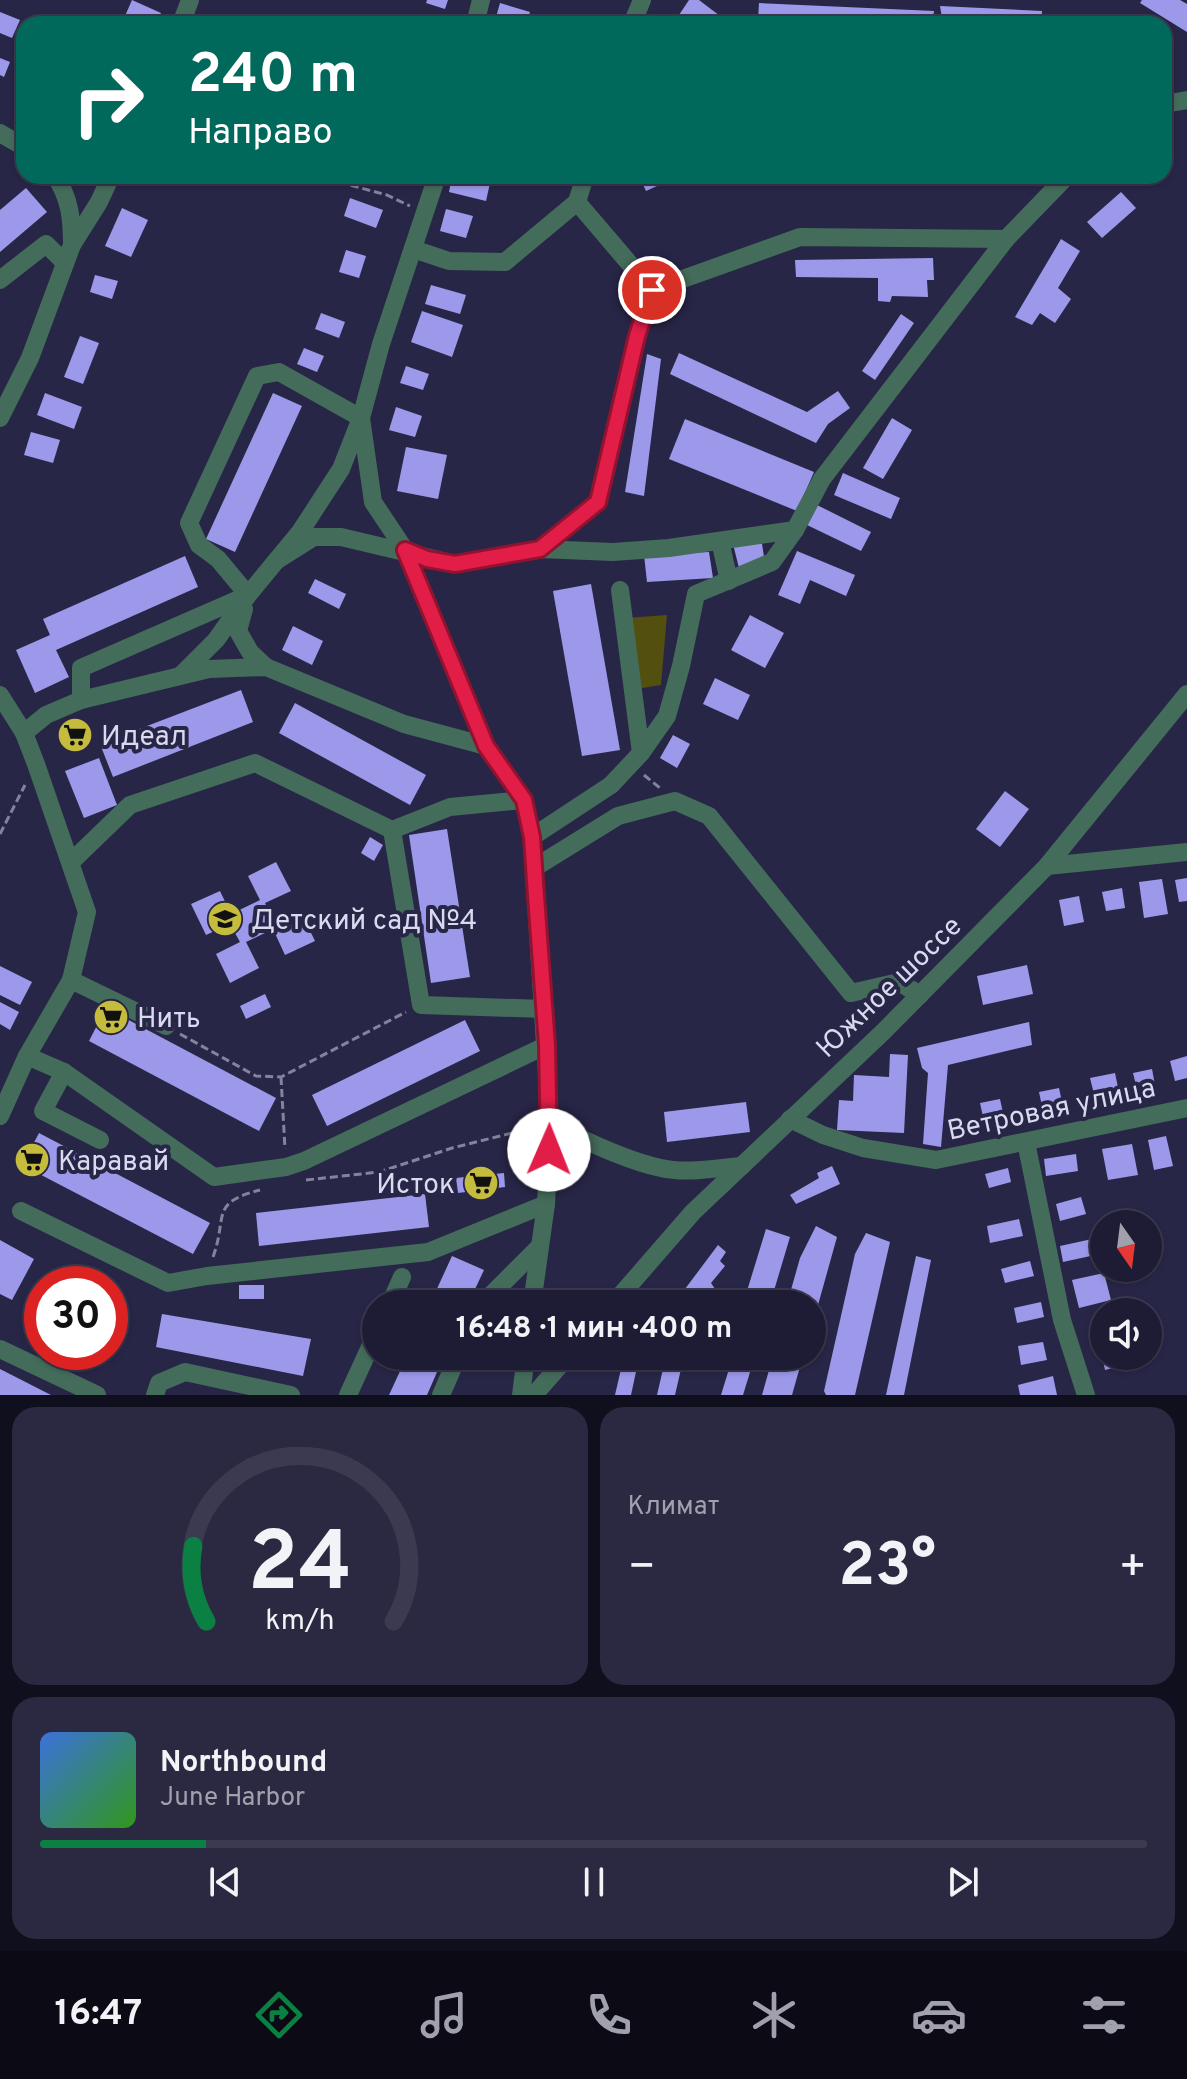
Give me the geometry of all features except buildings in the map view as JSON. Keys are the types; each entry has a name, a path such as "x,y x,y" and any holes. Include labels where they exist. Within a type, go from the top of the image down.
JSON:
{"street":[{"path":"0,156 13,141"},
{"path":"59,184 67,198 72,222 72,245"},
{"path":"0,418 30,358 72,245 107,184"},
{"path":"180,676 216,640 300,532 341,469 361,418 381,344 434,184"},
{"path":"413,249 449,261 505,262 577,202 583,184"},
{"path":"532,837 611,785 636,758 667,716 696,594 772,562 795,530 822,479 1006,239 1059,184"},
{"path":"577,202 652,290"},
{"path":"652,290 800,237 1006,239"},
{"path":"0,280 46,244 65,263"},
{"path":"540,549 598,502 637,336 652,290"},
{"path":"248,595 218,559 199,545 189,523 257,376 279,372 361,418"},
{"path":"361,418 373,502 405,550 486,746 524,800 532,837 550,1123 546,1204 534,1290"},
{"path":"276,561 314,537 341,537 455,564 540,549 613,552 669,548 795,530"},
{"path":"720,541 729,581"},
{"path":"620,590 636,758"},
{"path":"248,595 238,631 250,652 266,667 404,724 486,746"},
{"path":"81,700 81,668 248,595"},
{"path":"24,733 46,715 81,700 209,669 266,667"},
{"name":"Южное шоссе","path":"625,1290 693,1212 920,995 1047,866 1187,694"},
{"path":"0,695 24,733 87,912 71,980 3,1105"},
{"path":"71,862 130,805 255,763 392,830 450,807 524,800"},
{"path":"534,868 618,816 675,801 709,816 851,993 899,982 920,995"},
{"path":"392,830 421,1005 544,1009"},
{"path":"1047,866 1187,852"},
{"path":"71,980 166,1026"},
{"path":"27,1056 64,1072 214,1177 286,1167 304,1161 547,1045"},
{"path":"64,1072 43,1111 100,1140"},
{"name":"Ветровая улица","path":"790,1119 823,1135 863,1148 936,1160 1187,1108"},
{"path":"550,1123 585,1141 661,1168 695,1170 742,1166"},
{"path":"1026,1142 1062,1320 1086,1395"},
{"path":"21,1211 168,1283 428,1252 546,1204"},
{"path":"496,1290 539,1247"},
{"path":"396,1290 402,1277"},
{"path":"0,1349 97,1395"},
{"path":"348,1395 362,1364"},
{"path":"441,1395 452,1370"},
{"path":"521,1395 524,1370"},
{"path":"534,1395 556,1370"},
{"path":"155,1395 159,1383 185,1372 291,1395"}],"path":[{"path":"346,184 387,195 424,213"},
{"path":"636,758 675,801"},
{"path":"0,834 36,764"},
{"path":"166,1026 256,1076 281,1077 421,1005"},
{"path":"281,1077 286,1167"},
{"path":"305,1181 379,1172 452,1148 550,1123"},
{"path":"207,1276 218,1242 224,1207 235,1196 263,1189"}],"shaded area":[{"path":"667,615 661,685 636,689 626,618"}],"place":[{"name":"Идеал","path":"75,735"},
{"name":"Детский сад №4","path":"225,919"},
{"name":"Нить","path":"111,1017"},
{"name":"Каравай","path":"32,1160"},
{"name":"Исток","path":"481,1183"}],"route":[{"path":"549,1150 547,1045 532,837 524,800 486,746 405,550 427,559 455,564 540,549 598,502 637,336 652,290"}]}
